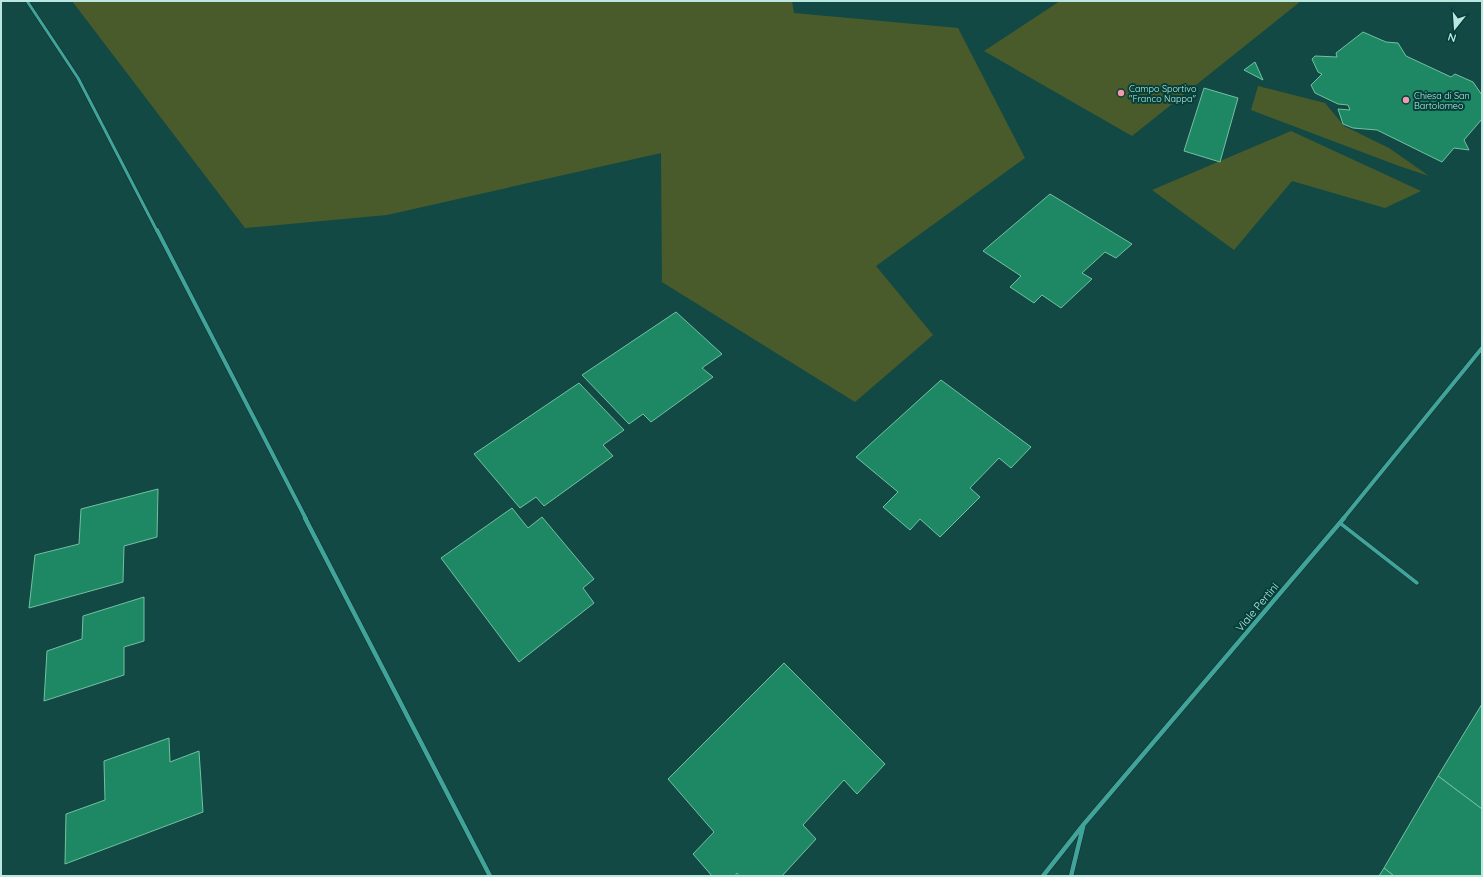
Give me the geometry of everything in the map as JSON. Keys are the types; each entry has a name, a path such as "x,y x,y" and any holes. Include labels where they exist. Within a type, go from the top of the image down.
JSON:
{"street":[{"path":"27,1 78,78 490,876"},
{"name":"Viale Pertini","path":"1043,876 1084,824 1340,523 1482,348"},
{"path":"1071,876 1084,824"}],"lane":[{"path":"1340,523 1417,583"}],"green space":[{"path":"72,1 792,1 794,13 958,28 1025,158 876,266 933,335 855,402 662,282 661,153 387,215 245,228"},
{"name":"Campo Sportivo \"Franco Nappa\"","path":"1060,1 1301,1 1132,136 984,51"},
{"path":"1258,86 1325,103 1344,126 1389,148 1429,176 1251,110"},
{"path":"1291,131 1421,191 1385,208 1292,181 1234,250 1152,190"}],"building":[{"name":"Chiesa di San Bartolomeo","path":"1363,32 1386,42 1398,43 1406,56 1451,77 1455,74 1473,82 1482,95 1482,119 1464,140 1469,150 1454,148 1442,162 1377,130 1353,128 1343,124 1338,109 1350,110 1348,105 1338,104 1315,93 1311,85 1322,74 1318,72 1312,59 1315,56 1337,57 1336,53"},
{"path":"1255,62 1263,80 1244,70"},
{"path":"1204,88 1238,98 1220,162 1184,151"},
{"path":"1050,194 1132,244 1116,258 1105,252 1082,273 1092,279 1061,308 1042,295 1034,303 1010,287 1021,276 983,251"},
{"path":"676,312 722,354 702,368 713,377 651,422 643,414 629,424 582,375"},
{"path":"941,380 1031,447 1011,468 999,458 970,488 980,497 940,537 920,519 910,530 883,507 898,492 856,457"},
{"path":"579,383 624,430 603,445 613,456 544,506 536,497 520,508 474,454"},
{"path":"158,489 157,537 124,546 123,582 29,608 35,555 79,544 81,509"},
{"path":"512,508 528,528 542,517 594,579 583,588 594,603 519,662 441,558"},
{"path":"144,597 144,641 124,647 124,675 44,701 47,651 82,639 83,616"},
{"path":"784,663 885,764 857,794 844,780 803,825 816,839 782,876 739,876 737,873 735,876 712,876 693,854 714,832 668,779"},
{"path":"1482,704 1482,809 1438,776"},
{"path":"169,738 170,762 199,751 203,812 65,864 66,814 105,800 104,761"},
{"path":"1438,776 1482,809 1482,876 1394,876 1384,868"},
{"path":"1384,868 1394,876 1379,876"}],"place":[{"name":"Campo Sportivo \"Franco Nappa\"","path":"1121,93"},
{"name":"Chiesa di San Bartolomeo","path":"1406,100"}]}
